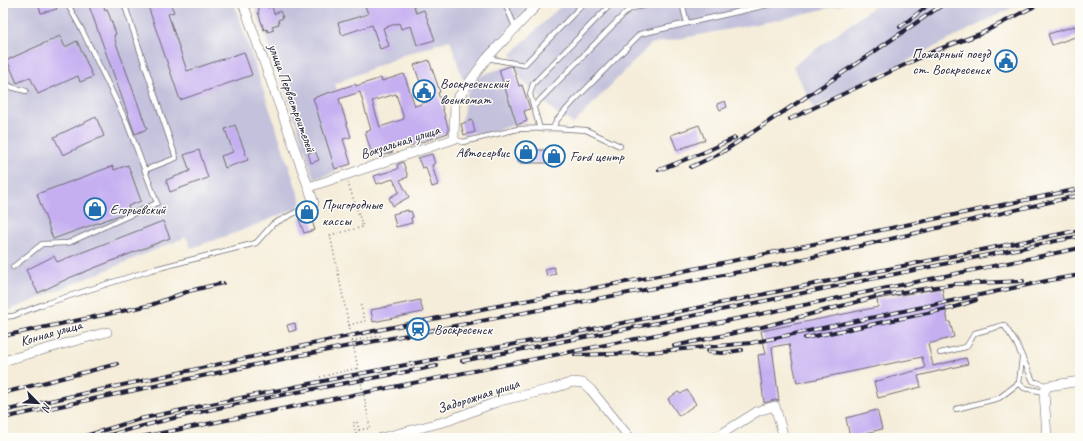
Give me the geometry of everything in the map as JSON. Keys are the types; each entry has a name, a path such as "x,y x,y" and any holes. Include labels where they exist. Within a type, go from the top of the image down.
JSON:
{"street":[{"name":"улица Первостроителей","path":"243,3 314,203"},
{"name":"Вокзальная улица","path":"309,187 454,139 455,102 487,58 539,3"},
{"name":"Конная улица","path":"3,361 107,332"},
{"path":"1047,438 1046,389 1080,381"},
{"name":"Задорожная улица","path":"381,438 447,421 499,402 573,382 583,383 591,390 630,438"},
{"path":"715,438 758,411 775,406 784,438"}],"lane":[{"path":"13,267 42,244 68,243 157,203 127,123 83,32 67,3"},
{"path":"124,3 176,158 145,170"},
{"path":"505,3 516,28"},
{"path":"487,58 524,65 584,3"},
{"path":"540,129 530,94 533,84 612,3"},
{"path":"534,106 626,12 632,8 658,3"},
{"path":"682,3 687,22"},
{"path":"553,128 557,120 573,102 640,34 687,22 776,3"},
{"path":"3,81 11,86 26,91"},
{"path":"454,139 463,142 518,129 553,128 586,130 620,146"},
{"path":"3,317 13,316 41,305 151,270 256,242 273,224 314,203"},
{"path":"940,353 966,348 975,333 1004,325 1016,343 1033,381 1046,389"},
{"path":"956,409 999,398 1019,382 1022,358"},
{"path":"1019,382 1024,388 1046,389"}],"path":[{"path":"345,175 363,227 330,235 370,428 359,430"},
{"path":"349,324 365,321 360,303"},
{"path":"352,341 383,335"},
{"path":"320,377 358,368"},
{"path":"357,438 354,423 357,422 361,438"}],"shaded area":[{"path":"3,3 234,3 301,202 297,208 238,232 191,248 186,237 3,313"},
{"path":"253,3 533,3 463,80 450,40 401,56 335,84 337,90 313,98 336,172 314,179 292,109"},
{"path":"564,3 849,3 778,20 651,44 573,124 561,113 558,115 521,79 511,54"},
{"path":"879,3 1021,3 814,108 793,66"},
{"path":"513,65 519,86 522,85 530,109 524,111 527,121 477,136 475,132 464,135 461,124 467,94 471,84 487,73"}],"building":[{"path":"38,3 56,3 57,9 41,13"},
{"path":"88,3 103,3 105,10 107,9 116,34 114,35 116,43 147,129 135,134"},
{"path":"156,3 170,3 174,12 168,14 187,71 244,52 252,75 180,100 149,9"},
{"path":"267,3 268,8 272,6 274,14 280,11 283,18 278,20 279,24 272,26 274,30 268,32 267,29 264,30 258,12 258,6"},
{"path":"364,3 413,3 416,13 424,10 435,40 417,45 411,26 401,29 399,23 383,28 389,46 380,49 372,25 342,35 338,23 368,14"},
{"path":"1075,26 1078,36 1052,45 1048,34"},
{"path":"60,36 65,47 77,41 93,77 80,82 78,76 38,94 30,77 17,83 7,60"},
{"path":"429,60 440,92 438,93 448,127 448,133 410,146 409,143 392,149 393,152 380,156 379,153 372,155 365,132 371,130 360,92 339,99 351,137 343,139 351,164 335,169 313,98 355,84 356,86 381,78 382,81 404,74 415,106 427,102 414,65","holes":["396,94 404,119 380,127 372,101"]},
{"path":"510,66 513,67 519,86 522,85 530,109 524,111 527,121 517,125 499,70"},
{"path":"725,101 727,107 720,110 717,104"},
{"path":"96,117 104,136 63,155 54,137"},
{"path":"472,120 475,132 464,135 461,124"},
{"path":"235,125 248,160 225,168 221,156 233,152 225,129"},
{"path":"699,125 705,140 677,150 671,135"},
{"path":"199,150 208,178 170,192 166,180 190,171 184,155"},
{"path":"518,150 556,150 556,163 518,163"},
{"path":"315,151 319,160 311,163 308,153"},
{"path":"432,154 435,164 432,165 438,185 432,187 426,167 422,168 418,158"},
{"path":"403,162 408,177 400,180 409,197 393,206 389,198 399,192 393,179 377,184 374,176 398,169 397,165"},
{"path":"128,165 141,201 128,206 130,211 128,212 53,239 37,194 113,166 114,170"},
{"path":"408,210 408,212 411,211 413,217 411,218 412,223 396,227 393,214"},
{"path":"310,215 315,230 304,233 299,219"},
{"path":"163,221 170,238 69,278 38,293 26,270 54,256 57,262"},
{"path":"554,267 556,274 547,276 545,269"},
{"path":"942,288 948,322 950,322 954,337 928,344 933,366 966,358 968,364 918,376 921,387 878,398 874,382 925,368 922,357 797,383 789,344 772,347 779,401 774,400 764,403 758,355 766,354 761,331 878,307 877,299"},
{"path":"420,300 423,312 373,322 371,310"},
{"path":"295,323 296,330 289,332 287,325"},
{"path":"687,390 696,404 679,416 668,399 678,392 681,394"},
{"path":"877,410 882,429 850,437 846,418"}],"railway":[{"path":"900,27 931,3"},
{"path":"691,167 721,153 945,3"},
{"path":"790,119 934,51 980,34 1041,3"},
{"path":"659,170 735,138"},
{"path":"3,411 349,336 492,307 674,273 1074,190"},
{"path":"3,418 302,355 791,262 1080,195"},
{"path":"79,438 140,419 187,409 348,376 578,332 1080,230"},
{"path":"462,361 682,318 1080,236"},
{"path":"136,438 756,315 1080,248"},
{"path":"575,355 639,353 751,343 1080,275"},
{"path":"674,346 762,327 883,295 956,284 1023,281"},
{"path":"3,336 151,305 189,291 223,283"},
{"path":"805,338 952,308 976,300"},
{"path":"708,352 722,353 742,350"},
{"path":"3,393 117,364"},
{"path":"100,438 141,426 225,407 437,366"}],"place":[{"name":"Пожарный поезд ст. Воскресенск","path":"1006,61"},
{"name":"Воскресенский военкомат","path":"424,91"},
{"name":"Автосервис","path":"526,152"},
{"name":"Ford центр","path":"554,156"},
{"name":"Егорьевский","path":"95,209"},
{"name":"Пригородные кассы","path":"307,212"},
{"name":"Воскресенск","path":"418,329"}]}
